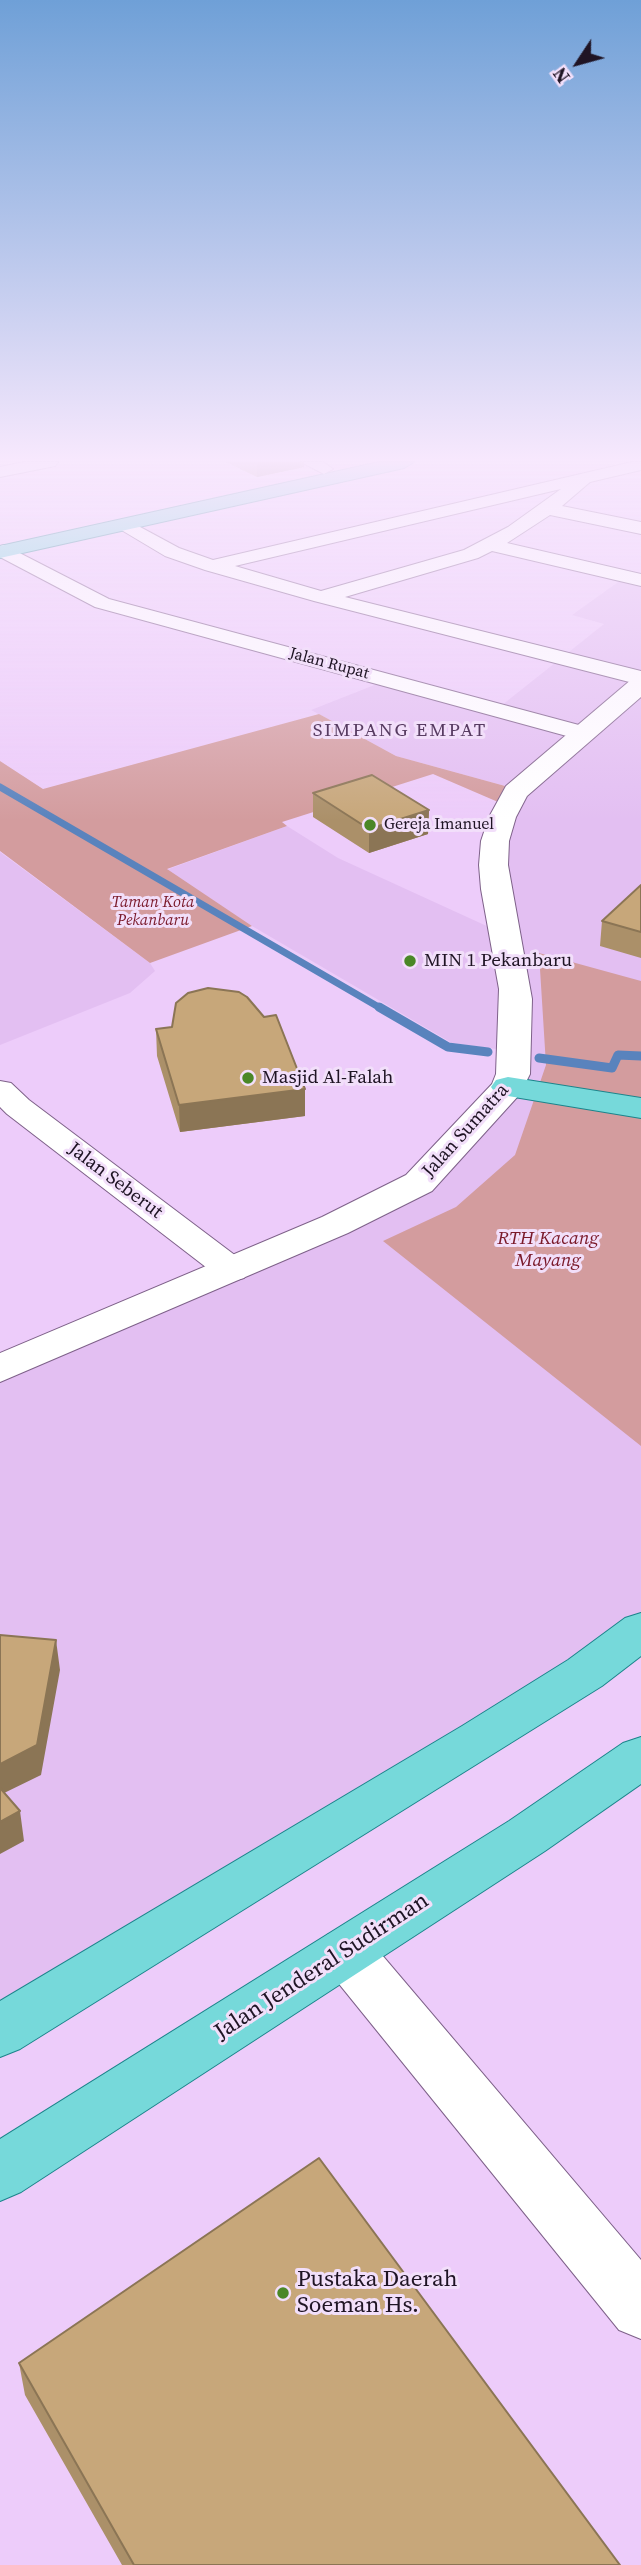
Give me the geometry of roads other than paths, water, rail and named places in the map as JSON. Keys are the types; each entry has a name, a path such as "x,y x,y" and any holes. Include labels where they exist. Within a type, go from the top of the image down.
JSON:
{"main road":[{"path":"508,1087 641,1108"},
{"path":"0,2031 479,1740 585,1673 641,1631"},
{"name":"Jalan Jenderal Sudirman","path":"0,2172 527,1836 641,1757"}],"street":[{"name":"Jalan Rupat","path":"64,582 102,603 582,733"},
{"path":"267,582 641,678"},
{"path":"321,597 374,582"},
{"name":"Jalan Sumatra","path":"0,1369 335,1225 419,1183 508,1087 513,1074 515,990 492,867 503,811 516,792 641,684"},
{"name":"Jalan Seberut","path":"6,1103 232,1270"},
{"path":"346,1952 641,2308"}],"waterway":[{"path":"0,787 382,1009"},
{"path":"379,1007 448,1047 488,1052"},
{"path":"539,1058 612,1068 618,1055 641,1056"}],"place":[{"name":"Gereja Imanuel","path":"370,825"},
{"name":"MIN 1 Pekanbaru","path":"410,961"},
{"name":"Masjid Al-Falah","path":"248,1078"},
{"name":"Pustaka Daerah Soeman Hs.","path":"283,2293"}],"district":[{"name":"SIMPANG EMPAT","path":"400,731"}],"park label":[{"name":"Taman Kota Pekanbaru","path":"153,912"},
{"name":"RTH Kacang Mayang","path":"548,1250"}]}
